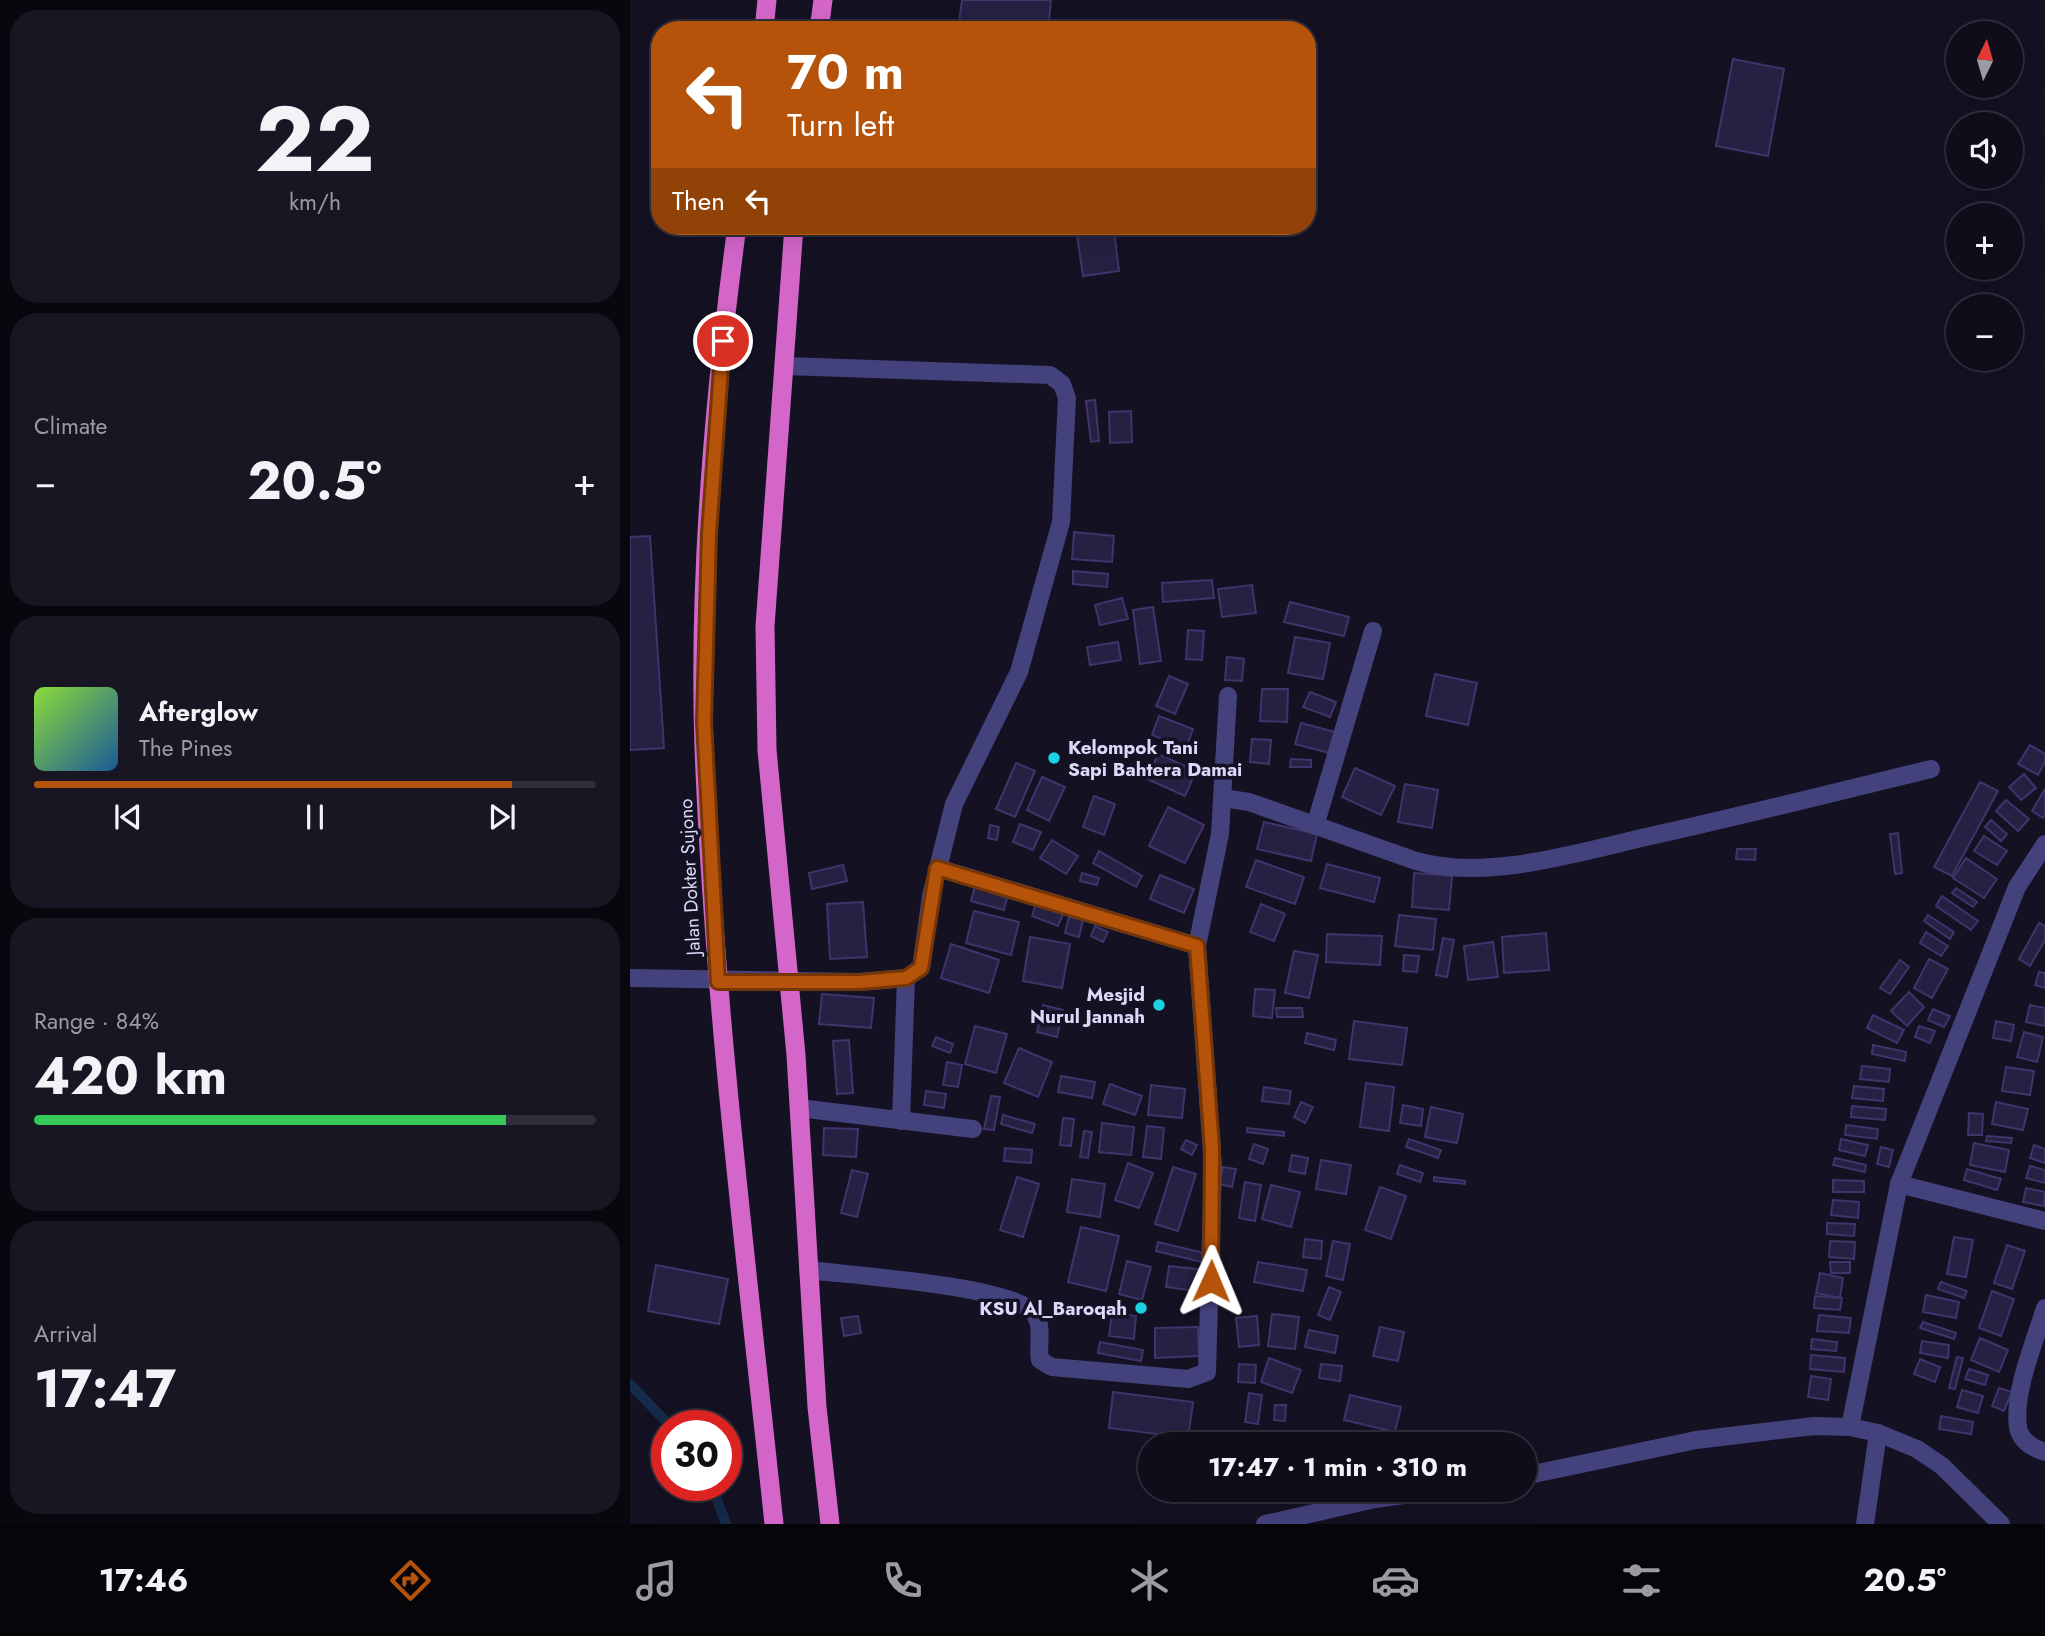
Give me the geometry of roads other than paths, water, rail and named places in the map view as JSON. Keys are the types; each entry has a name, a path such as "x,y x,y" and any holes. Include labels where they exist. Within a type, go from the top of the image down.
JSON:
{"highway":[{"path":"765,21 767,0"},
{"path":"820,21 823,0"},
{"name":"Jalan Dokter Sujono","path":"736,235 724,330 705,604 704,746 718,982 774,1524"},
{"path":"793,235 765,626 767,750 799,1108 817,1407 830,1524"}],"street":[{"path":"630,978 718,982 860,982 906,978 921,968 937,868 954,804 1019,672 1058,534 1061,522 1066,393 1055,378 1041,373 786,366"},
{"path":"1315,826 1373,631"},
{"path":"808,1270 976,1291 1013,1299 1033,1311 1038,1321 1040,1360 1052,1367 1188,1379 1204,1375 1208,1369 1213,1167 1197,946 1220,834 1228,696"},
{"path":"1222,798 1249,802 1416,862 1440,868 1464,869 1564,856 1785,806 1931,769"},
{"path":"1850,1427 1899,1184 1939,1076 2017,887 2045,844"},
{"path":"937,868 1197,946"},
{"path":"901,1121 906,978"},
{"path":"799,1108 973,1129"},
{"path":"1899,1184 2045,1221"},
{"path":"2045,1308 2024,1377 2018,1429 2028,1444 2045,1452"},
{"path":"1537,1473 1696,1440 1814,1426 1850,1427 1878,1433 1917,1449 1942,1466 2001,1524"},
{"path":"1865,1524 1878,1433"},
{"path":"1265,1524 1362,1502"}],"waterway":[{"path":"630,1384 655,1410"},
{"path":"718,1501 726,1524"}],"place":[{"name":"Kelompok Tani Sapi Bahtera Damai","path":"1054,758"},
{"name":"Mesjid Nurul Jannah","path":"1159,1005"},
{"name":"KSU Al_Baroqah","path":"1141,1308"}]}
